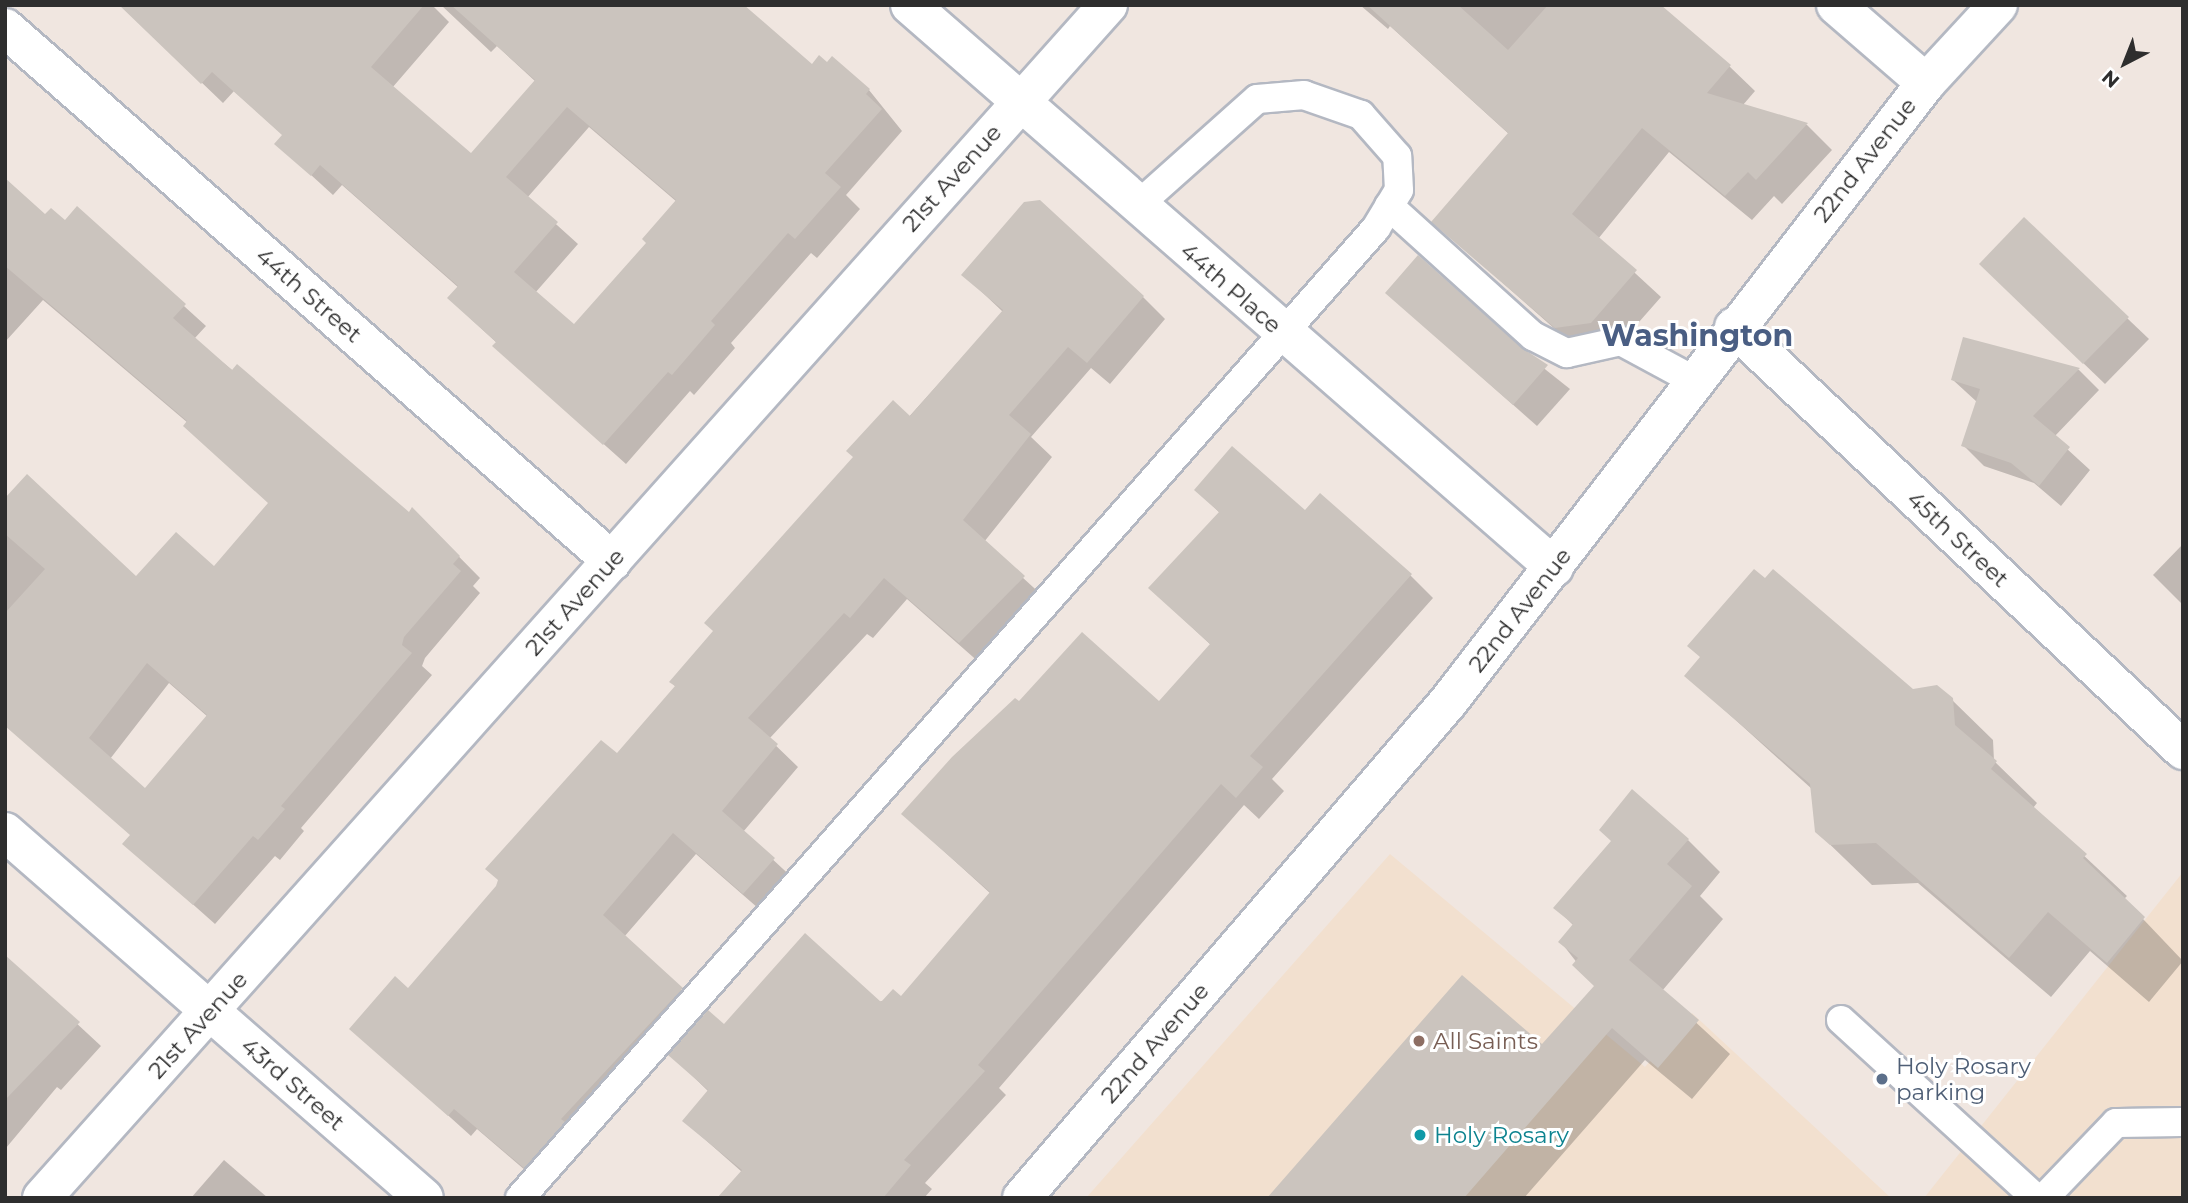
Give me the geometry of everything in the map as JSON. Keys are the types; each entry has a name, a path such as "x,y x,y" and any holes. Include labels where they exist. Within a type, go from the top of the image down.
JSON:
{"street":[{"name":"44th Place","path":"910,5 1282,333 1554,566"},
{"name":"21st Avenue","path":"42,1198 1108,5"},
{"path":"1836,5 1926,83"},
{"name":"22nd Avenue","path":"1022,1198 1449,701 1693,380 1926,83 1998,5"},
{"name":"44th Street","path":"5,28 612,561"},
{"name":"45th Street","path":"1734,327 2183,750"},
{"name":"43rd Street","path":"5,832 424,1198"}],"lane":[{"path":"5,15 14,5"},
{"path":"520,1198 1376,228 1399,190 1398,156 1361,115 1304,95 1257,99 1138,205"},
{"path":"1389,206 1533,336 1567,353 1621,341 1693,380"},
{"path":"1841,1020 2036,1198"},
{"path":"2044,1198 2116,1123 2183,1122"}],"shaded area":[{"name":"All Saints","path":"1390,854 1645,1067 1692,1013 1891,1198 1086,1198"},
{"path":"2183,872 2183,1198 1924,1198"}],"building":[{"path":"119,5 424,5 371,67 471,153 535,80 451,5 744,5 812,64 819,55 827,62 832,56 870,89 866,94 882,109 825,173 841,187 795,239 788,233 711,321 715,325 672,375 668,372 603,445 492,346 496,342 447,298 458,286 320,165 311,176 274,144 282,135 212,72 201,84","holes":["567,107 676,200 642,239 646,243 574,324 514,272 558,222 506,177"]},
{"path":"1367,5 1458,5 1508,50 1548,5 1661,5 1731,65 1707,93 1808,123 1756,180 1748,172 1725,196 1642,128 1572,214 1637,270 1591,323 1555,328 1431,222 1508,133"},
{"path":"5,178 45,214 51,208 65,220 77,206 186,304 173,318 232,370 237,364 409,512 412,507 460,556 453,564 461,571 404,637 402,645 412,653 281,806 285,809 258,840 253,836 193,905 122,844 130,835 5,726 5,613 45,569 5,534 5,498 27,474 136,576 176,532 214,566 268,503 183,426 187,421 5,266","holes":["147,663 207,715 145,788 89,738"]},
{"path":"1040,200 1144,296 1087,363 1068,347 1009,415 1031,434 963,520 1025,576 959,643 884,578 850,618 844,613 748,718 778,744 722,811 775,858 743,894 673,833 603,915 683,988 561,1119 565,1122 524,1168 454,1109 448,1116 349,1029 395,976 408,988 496,886 498,880 485,869 601,740 617,753 675,686 669,682 713,631 704,623 853,457 846,451 893,400 910,416 1003,310 961,275 1024,202"},
{"path":"2024,217 2129,317 2083,364 1979,264"},
{"path":"1418,255 1522,348 1548,365 1513,405 1385,293"},
{"path":"1963,337 2080,368 2033,416 2070,447 2039,486 2011,463 1961,446 1980,389 1951,380"},
{"path":"1232,446 1305,510 1320,493 1412,574 1250,756 1263,767 1236,798 1221,784 978,1065 985,1071 904,1160 911,1165 883,1198 717,1198 742,1170 682,1121 708,1090 668,1055 708,1010 724,1024 805,933 881,1002 893,989 901,996 990,892 901,814 952,757 1015,698 1019,701 1082,632 1159,701 1210,644 1148,588 1219,512 1194,490"},
{"path":"1754,569 1765,578 1773,569 1913,689 1937,685 1953,698 1955,725 1997,761 1991,769 2087,854 2083,858 2145,917 2107,963 2048,912 2009,958 1876,843 1830,845 1815,832 1810,784 1684,676 1700,657 1687,646"},
{"path":"1632,789 1689,839 1667,864 1692,886 1629,960 1699,1020 1658,1068 1612,1028 1464,1198 1267,1198 1462,975 1542,1044 1594,986 1572,965 1578,958 1558,942 1573,924 1553,908 1611,841 1599,830"},
{"path":"5,955 80,1022 5,1100"}],"place":[{"name":"All Saints","path":"1419,1041"},
{"name":"Holy Rosary parking","path":"1882,1079"},
{"name":"Holy Rosary","path":"1420,1135"}],"district":[{"name":"Washington","path":"1697,336"}]}
